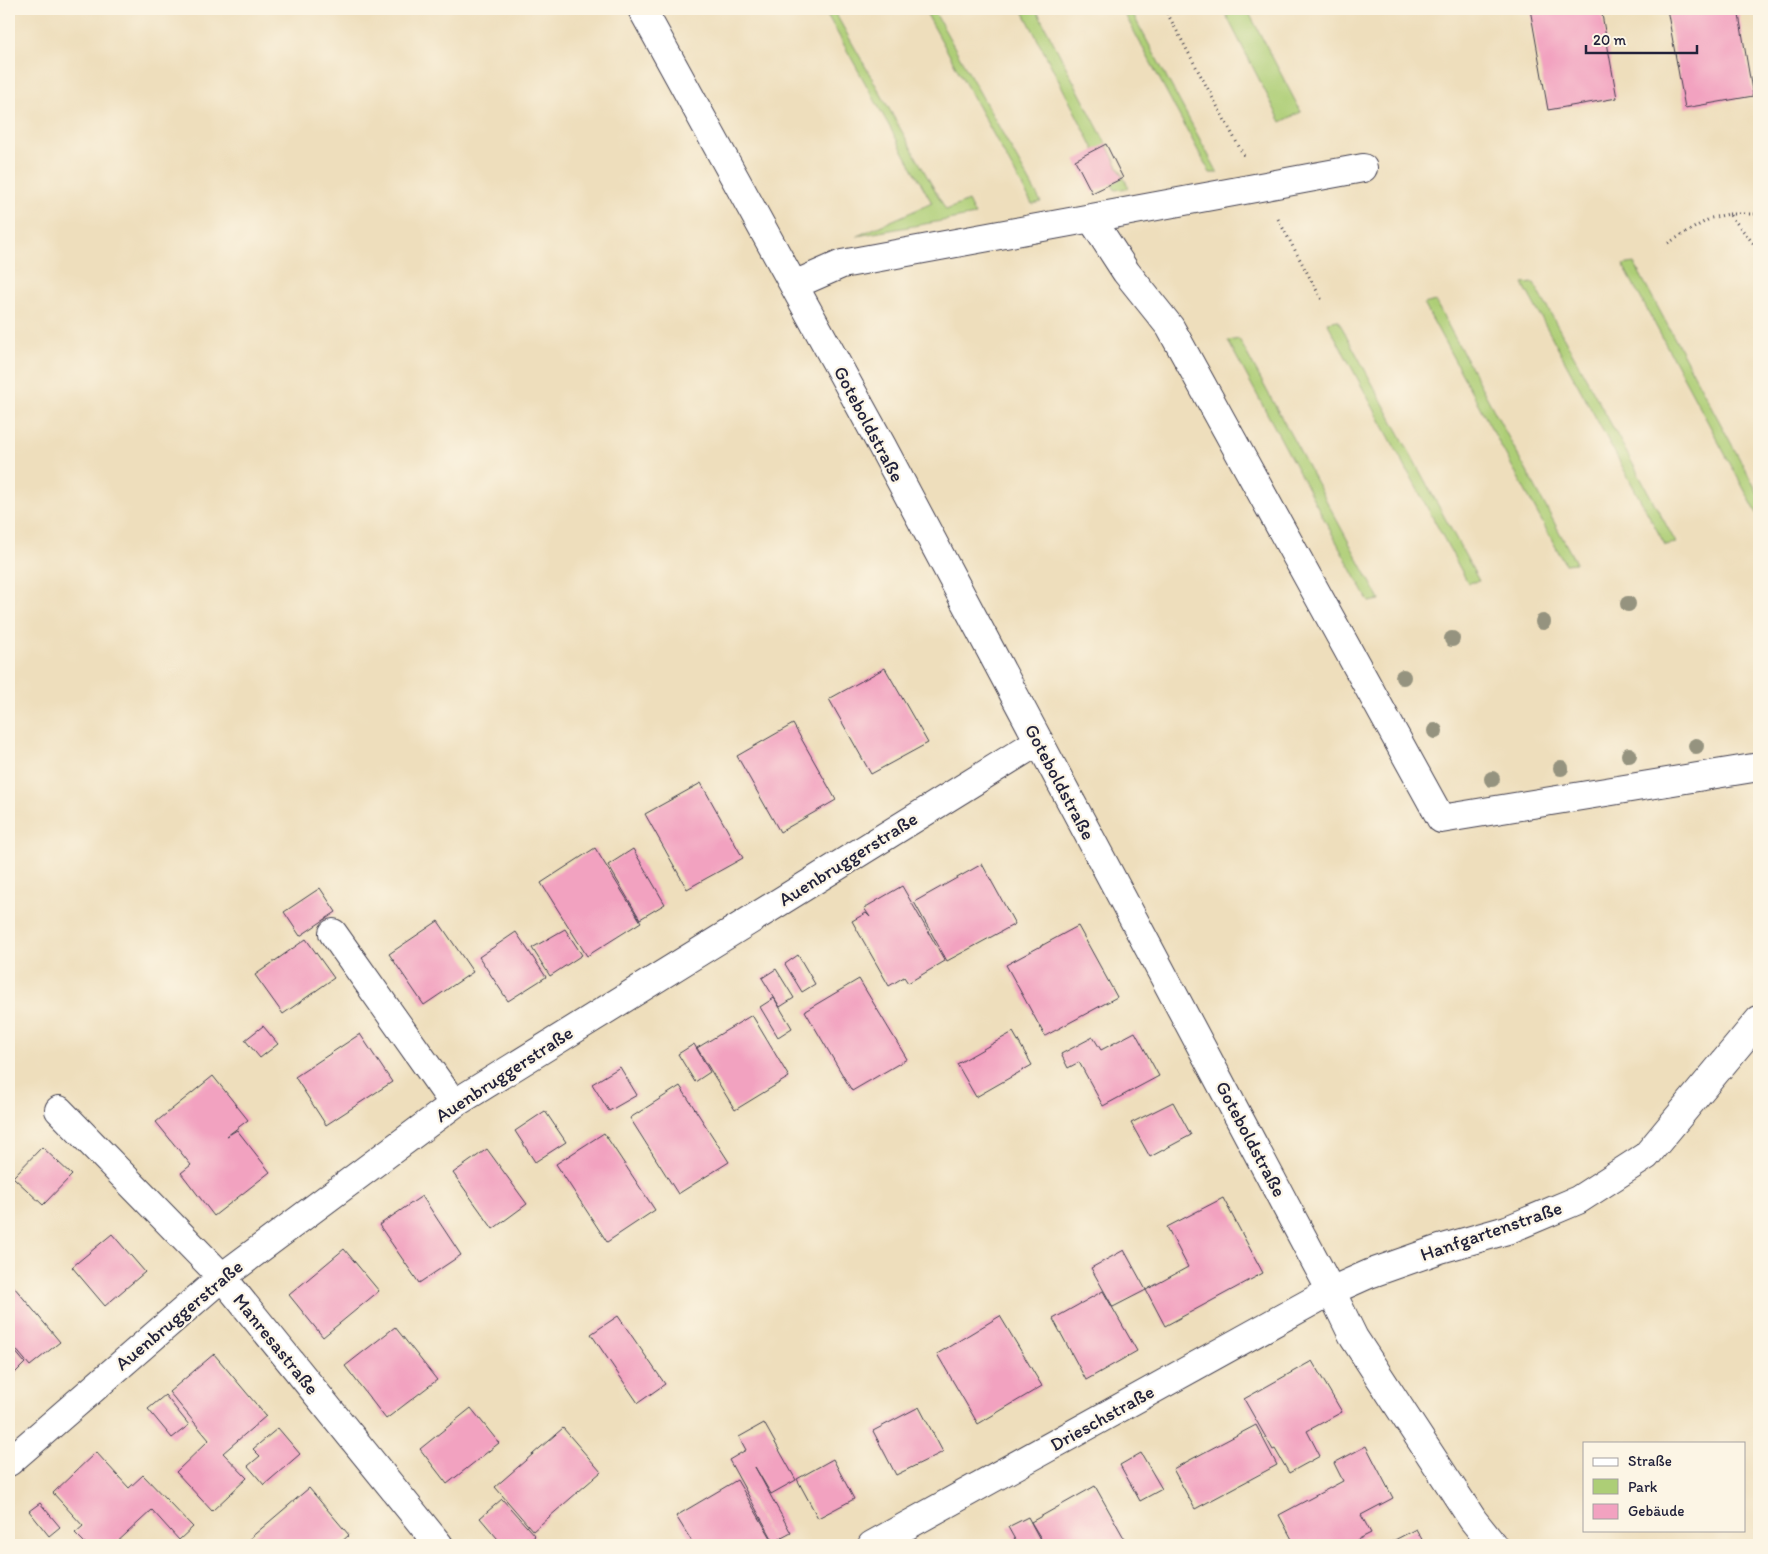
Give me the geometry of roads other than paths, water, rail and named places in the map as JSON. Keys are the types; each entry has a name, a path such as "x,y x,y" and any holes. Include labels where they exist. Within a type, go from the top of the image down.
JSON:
{"street":[{"name":"Goteboldstraße","path":"642,9 794,285 1039,741 1331,1291 1354,1338 1473,1520 1494,1545"},
{"path":"794,285 842,264 1363,168"},
{"path":"1091,218 1126,272 1170,327 1441,819 1759,768"},
{"name":"Auenbruggerstraße","path":"9,1462 222,1277 454,1104 1039,741"},
{"path":"333,934 454,1104"},
{"name":"Hanfgartenstraße","path":"1331,1291 1369,1274 1440,1249 1507,1230 1578,1200 1646,1156 1759,1020"},
{"name":"Manresastraße","path":"59,1110 222,1277 439,1545"},
{"name":"Drieschstraße","path":"872,1545 1331,1291"}]}
